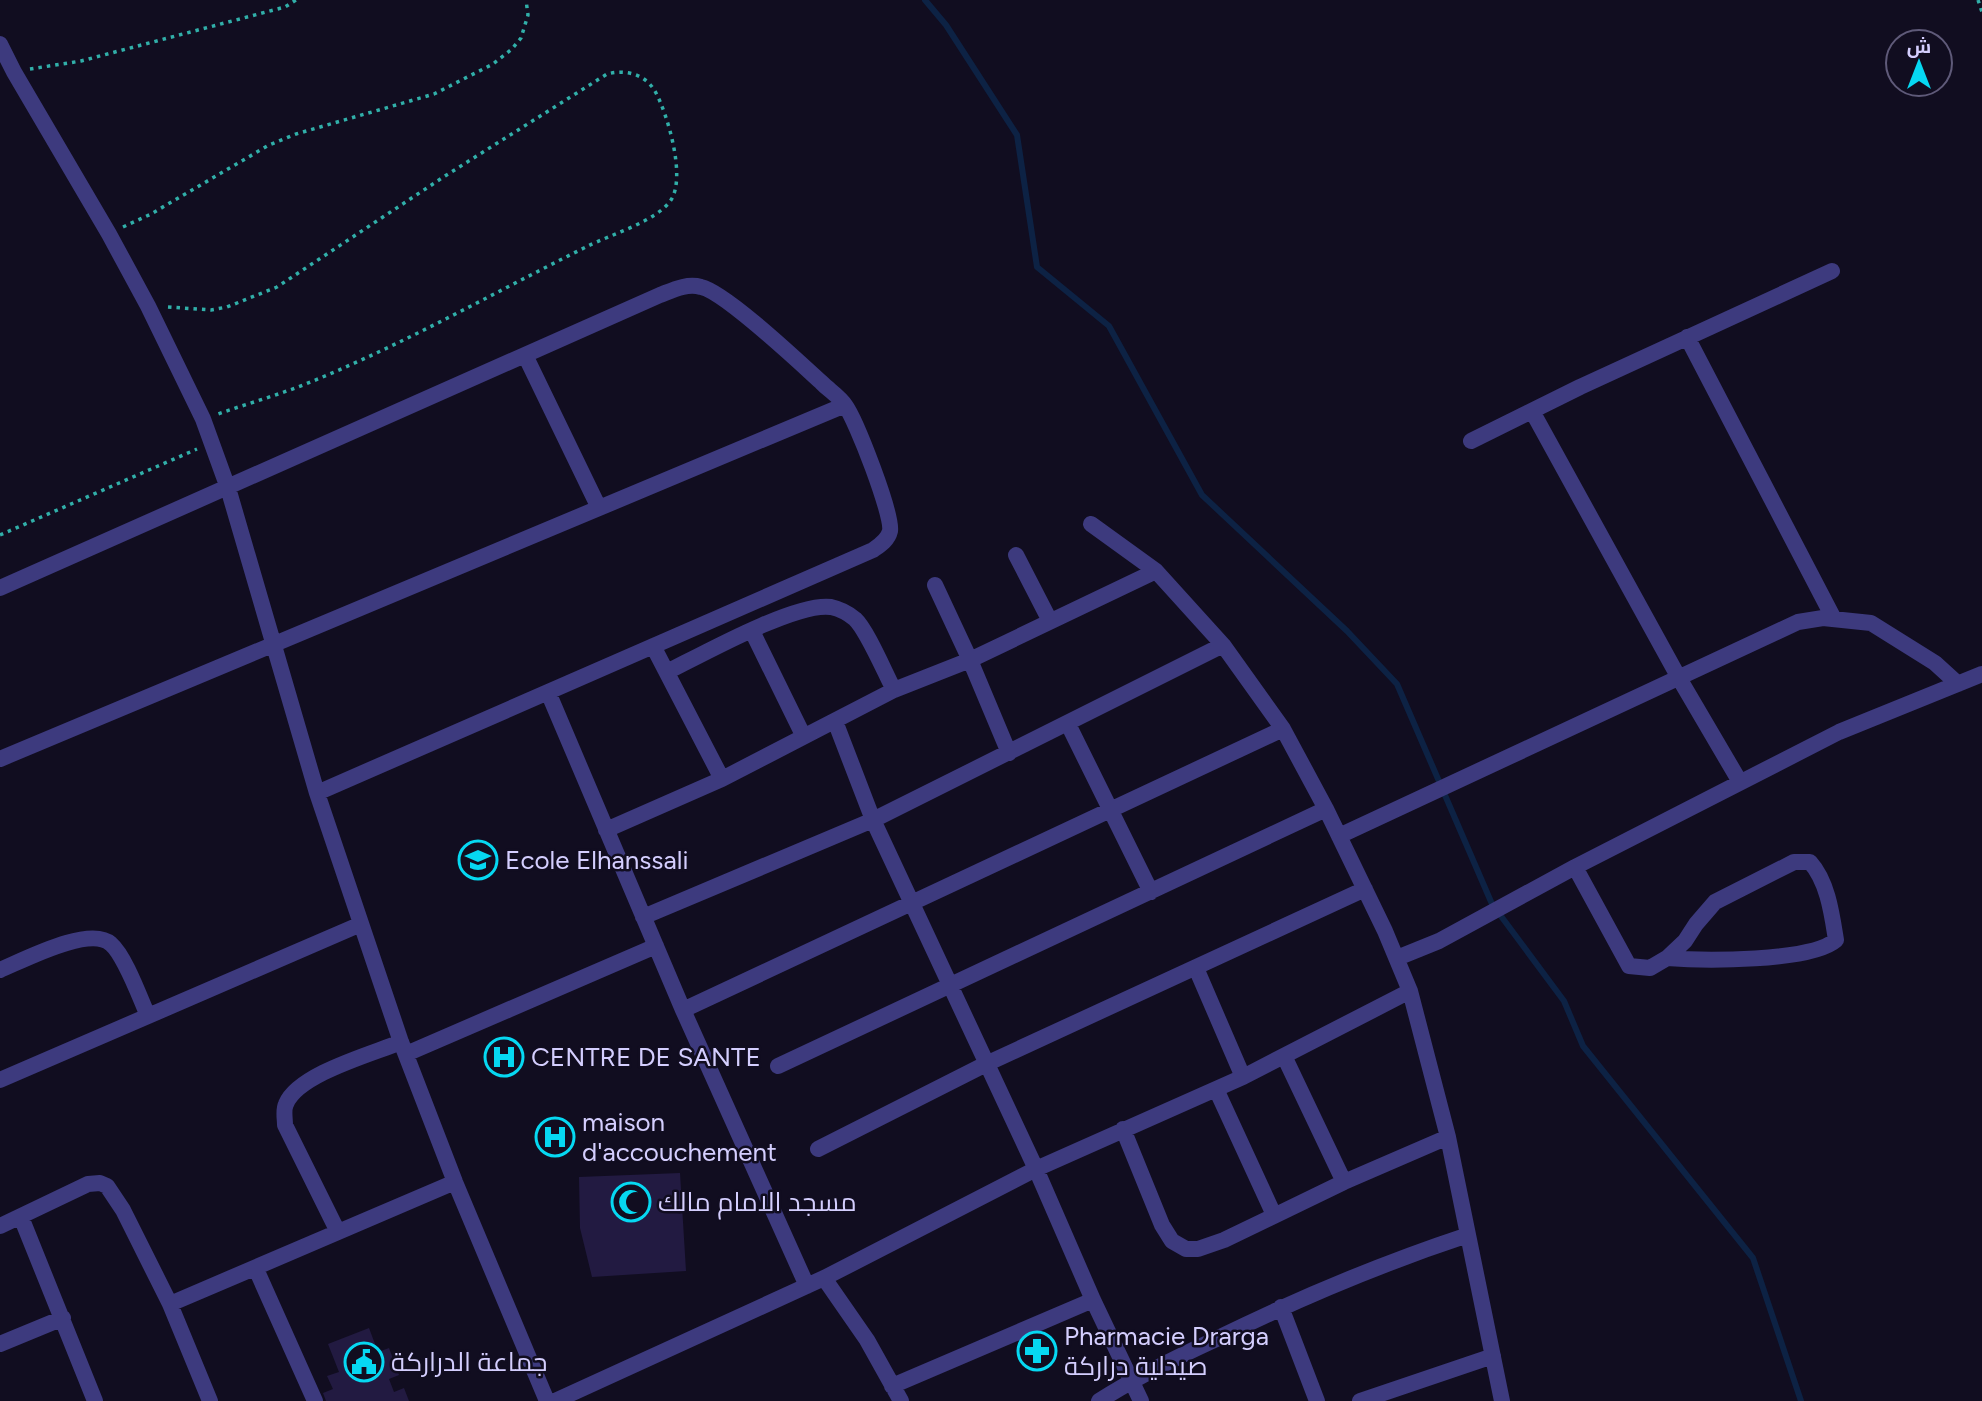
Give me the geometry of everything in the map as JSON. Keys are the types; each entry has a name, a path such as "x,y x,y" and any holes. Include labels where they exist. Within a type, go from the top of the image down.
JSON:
{"street":[{"path":"0,44 148,306 203,419 228,488 317,793 403,1048 455,1182 547,1401"},
{"path":"1471,442 1687,337 1832,271"},
{"path":"0,589 660,295 689,285 712,290 790,354 845,405 886,503 891,528 888,536 873,550 317,793"},
{"path":"1687,337 1834,619"},
{"path":"526,355 599,508"},
{"path":"0,759 845,405"},
{"path":"1532,411 1679,678 1740,782"},
{"path":"1091,524 1156,571 1223,645 1283,729 1365,889 1410,991 1448,1137 1502,1401"},
{"path":"1016,555 1050,621"},
{"path":"606,830 722,779 894,690 970,660 1156,571"},
{"path":"935,585 1009,753"},
{"path":"667,672 797,612 829,607 845,611 858,622 894,690"},
{"path":"1339,836 1798,622 1823,618 1871,623 1935,663 1958,684"},
{"path":"752,631 803,735"},
{"path":"643,917 873,820 1223,645"},
{"path":"653,646 722,779"},
{"path":"1397,958 1440,941 1575,867 1839,732 1982,674"},
{"path":"548,692 683,1010 807,1286"},
{"path":"835,721 873,820 1036,1168 1093,1300 1141,1401"},
{"path":"1068,724 1151,892"},
{"path":"683,1010 1283,729"},
{"path":"778,1066 1326,809"},
{"path":"1575,867 1629,966 1650,968 1667,958 1685,941 1715,902 1794,862 1810,862 1816,869 1830,908 1836,940 1829,947 1787,955 1697,960 1667,958"},
{"path":"818,1149 985,1064 1365,889"},
{"path":"0,1080 361,924"},
{"path":"0,970 50,949 89,937 100,937 110,942 118,951 148,1016"},
{"path":"338,1232 285,1125 284,1107 295,1091 318,1075 403,1048 656,946"},
{"path":"1196,968 1243,1077"},
{"path":"555,1401 824,1278 1036,1168 1243,1077 1410,991"},
{"path":"1284,1056 1344,1182"},
{"path":"1216,1089 1274,1214"},
{"path":"1123,1129 1162,1225 1172,1241 1186,1249 1198,1249 1224,1240 1274,1214 1448,1137"},
{"path":"170,1304 455,1182"},
{"path":"0,1226 88,1184 107,1186 123,1210 170,1304 210,1401"},
{"path":"21,1217 95,1401"},
{"path":"1099,1401 1131,1380 1281,1307 1394,1260 1468,1235"},
{"path":"256,1269 315,1401"},
{"path":"824,1278 867,1340 901,1401"},
{"path":"892,1386 1093,1300"},
{"path":"1281,1307 1317,1401"},
{"path":"0,1344 63,1318"},
{"path":"1360,1401 1493,1356"}],"path":[{"path":"14,72 81,61 285,6 296,0"},
{"path":"109,234 151,215 269,145 296,134 434,94 493,64 521,38 528,15 526,0"},
{"path":"1978,0 1982,12"},
{"path":"148,306 211,310 227,307 277,287 445,176 538,120 607,74 619,71 643,77 652,85 659,99 670,134 678,177 670,201 657,213 312,382 203,419"},
{"path":"0,535 212,442"}],"building":[{"name":"مسجد الامام مالك","path":"680,1173 686,1271 592,1277 580,1228 579,1177"},
{"name":"جماعة الدراركة","path":"369,1328 378,1352 389,1348 399,1375 389,1379 394,1392 404,1388 409,1401 326,1401 323,1393 333,1389 327,1376 339,1372 328,1344"}],"waterway":[{"path":"925,0 946,25 1017,135 1037,267 1109,326 1202,495 1347,631 1397,684 1492,904 1564,1001 1583,1046 1753,1258 1801,1401"}],"place":[{"name":"Ecole Elhanssali","path":"478,860"},
{"name":"CENTRE DE SANTE","path":"504,1057"},
{"name":"maison d'accouchement","path":"555,1137"},
{"name":"مسجد الامام مالك","path":"631,1202"},
{"name":"Pharmacie Drarga صيدلية دراركة","path":"1037,1351"},
{"name":"جماعة الدراركة","path":"364,1362"}]}
